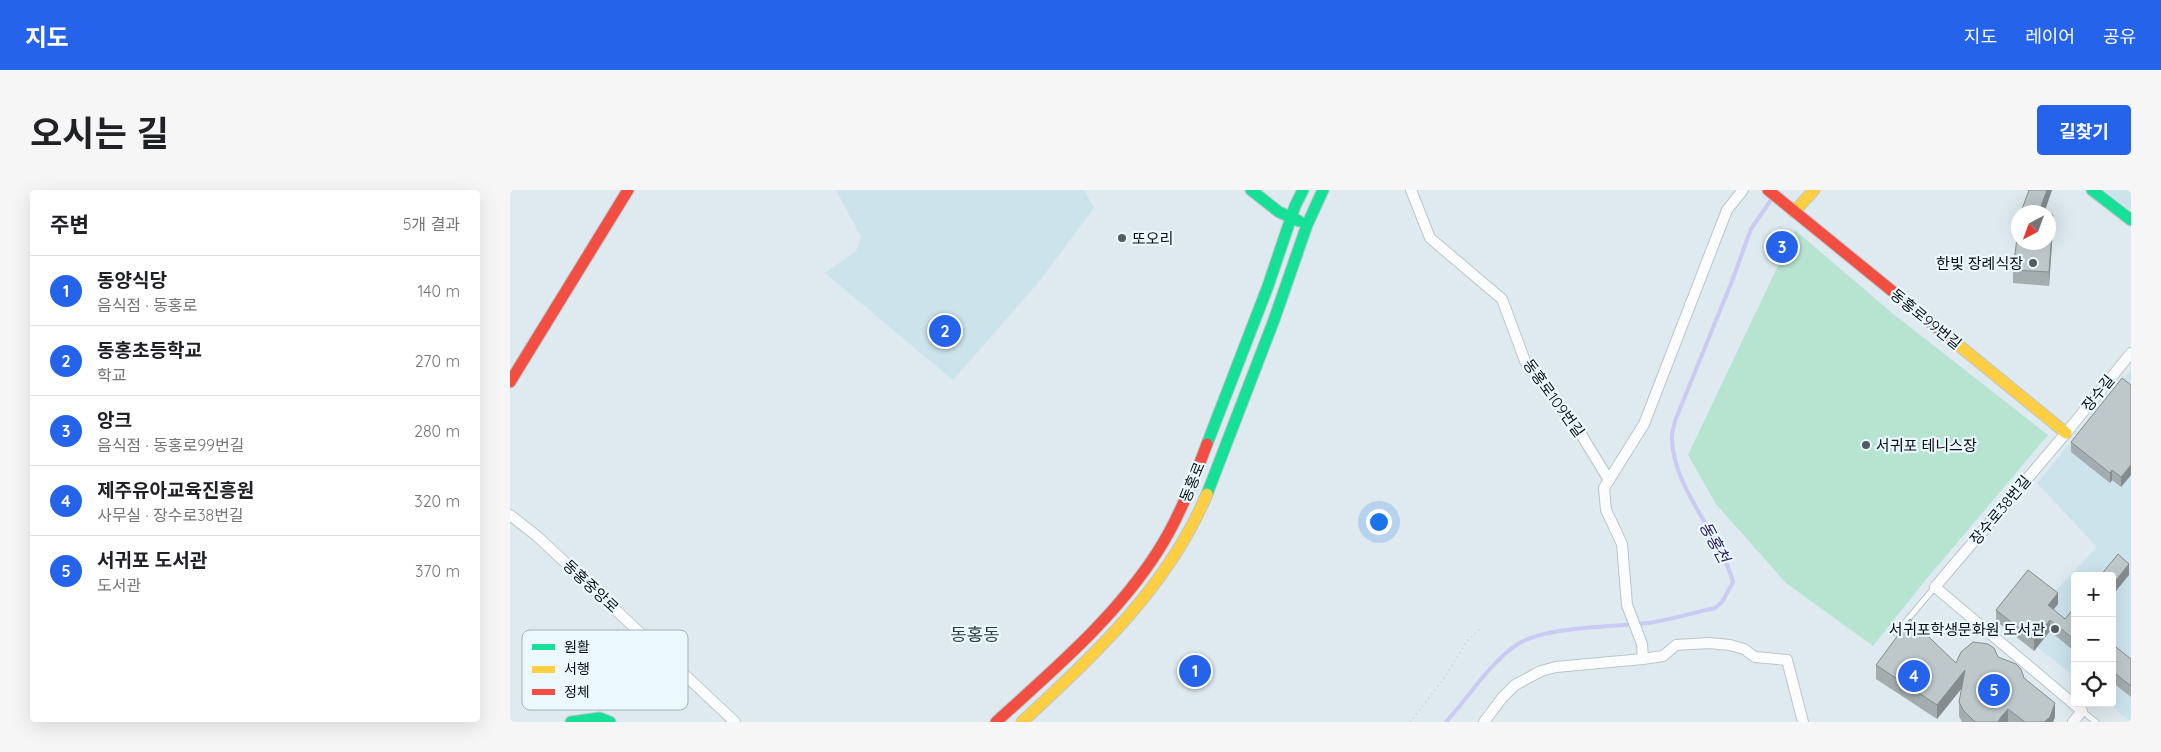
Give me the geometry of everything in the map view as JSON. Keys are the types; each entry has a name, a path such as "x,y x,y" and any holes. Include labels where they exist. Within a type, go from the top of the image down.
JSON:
{"main road":[{"path":"510,382 628,190"},
{"path":"1252,190 1279,212 1307,224"},
{"name":"동홍로","path":"996,722 1100,625 1134,584 1165,540 1192,487 1303,190"},
{"name":"동홍로","path":"1022,722 1112,637 1132,615 1184,543 1208,494 1274,319 1307,224 1323,190"},
{"name":"동홍로99번길","path":"1768,190 2066,433"},
{"path":"1790,209 1814,190"},
{"path":"2092,190 2131,220"},
{"path":"571,722 600,718 610,722"}],"street":[{"name":"동홍로109번길","path":"1411,190 1430,238 1502,299 1525,361 1579,431 1609,480"},
{"path":"1643,659 1642,644 1627,605 1622,544 1606,510 1604,488 1644,424 1727,210 1743,190"},
{"name":"장수길","path":"2066,433 2131,353"},
{"name":"장수로38번길","path":"1935,587 2066,433"},
{"name":"동홍중앙로","path":"510,515 538,536 638,630"},
{"path":"1935,587 2082,710 2073,722"},
{"path":"1484,722 1502,698 1515,686 1541,671 1556,667 1663,656 1676,645 1709,643 1730,645 1744,649 1755,657 1788,660 1803,722"},
{"name":"동홍중앙로","path":"688,678 735,722"}],"lane":[{"path":"1896,633 1935,587"},
{"path":"2082,710 2096,722"}],"path":[{"path":"1410,722 1445,677 1467,641 1480,629"}],"shaded area":[{"path":"836,190 1084,190 1094,208 1038,283 953,380 825,273 856,251 861,237"},
{"path":"2104,190 2131,190 2131,211"},
{"path":"2131,370 2131,722 2112,707 2116,707 2116,572 2073,572 2097,547 2037,483"},
{"path":"2071,574 2071,674 2017,631"}],"green space":[{"name":"서귀포 테니스장","path":"1795,230 1892,313 2048,435 1924,582 1873,646 1786,583 1716,504 1688,455"}],"building":[{"path":"2029,190 2047,190 2041,205 2024,205"},
{"path":"2016,250 2051,250 2049,272 2013,270"},
{"path":"2122,378 2131,385 2131,465 2121,477 2112,470 2110,473 2071,442"},
{"path":"2118,554 2129,564 2116,580 2116,572 2103,572"},
{"path":"2028,570 2058,593 2048,605 2065,619 2071,612 2071,637 2050,620 2034,640 1996,610"},
{"path":"1910,619 1956,663 1961,652 1973,642 1988,644 1994,648 1998,657 2016,664 2021,669 2024,678 2055,703 2050,717 2044,722 2025,722 2008,709 1998,722 1976,722 1963,710 1959,702 1965,670 1937,705 1876,665"},
{"path":"2116,647 2131,659 2131,686 2116,674"}],"waterway":[{"name":"동홍천","path":"1446,722 1498,660 1518,644 1530,638 1562,630 1656,622 1715,608 1722,602 1733,582 1727,564 1681,476 1675,458 1672,435 1675,421 1751,229 1773,197"}],"traffic: fast":[{"path":"1251,190 1279,212 1299,221"},
{"path":"1207,444 1268,286 1295,206 1303,190"},
{"path":"1207,494 1274,320 1307,225 1323,190"},
{"path":"2092,190 2131,220"},
{"path":"571,722 600,718 610,722"}],"traffic: slow":[{"path":"1794,212 1814,190"},
{"path":"1951,339 2066,433"},
{"path":"1022,722 1076,671 1151,589 1191,528 1207,494"}],"traffic: jam":[{"path":"510,382 628,190"},
{"path":"1768,190 1951,339"},
{"path":"996,722 1083,642 1123,599 1158,551 1173,526 1207,444"}],"place":[{"name":"또오리","path":"1122,238"},
{"name":"앙크","path":"1782,247"},
{"name":"한빛 장례식장","path":"2033,263"},
{"name":"동홍초등학교","path":"945,331"},
{"name":"서귀포 테니스장","path":"1866,445"},
{"name":"서귀포학생문화원 도서관","path":"2055,629"},
{"name":"동양식당","path":"1195,671"},
{"name":"제주유아교육진흥원","path":"1914,676"},
{"name":"서귀포 도서관","path":"1994,690"}],"district":[{"name":"동홍동","path":"975,634"}]}
